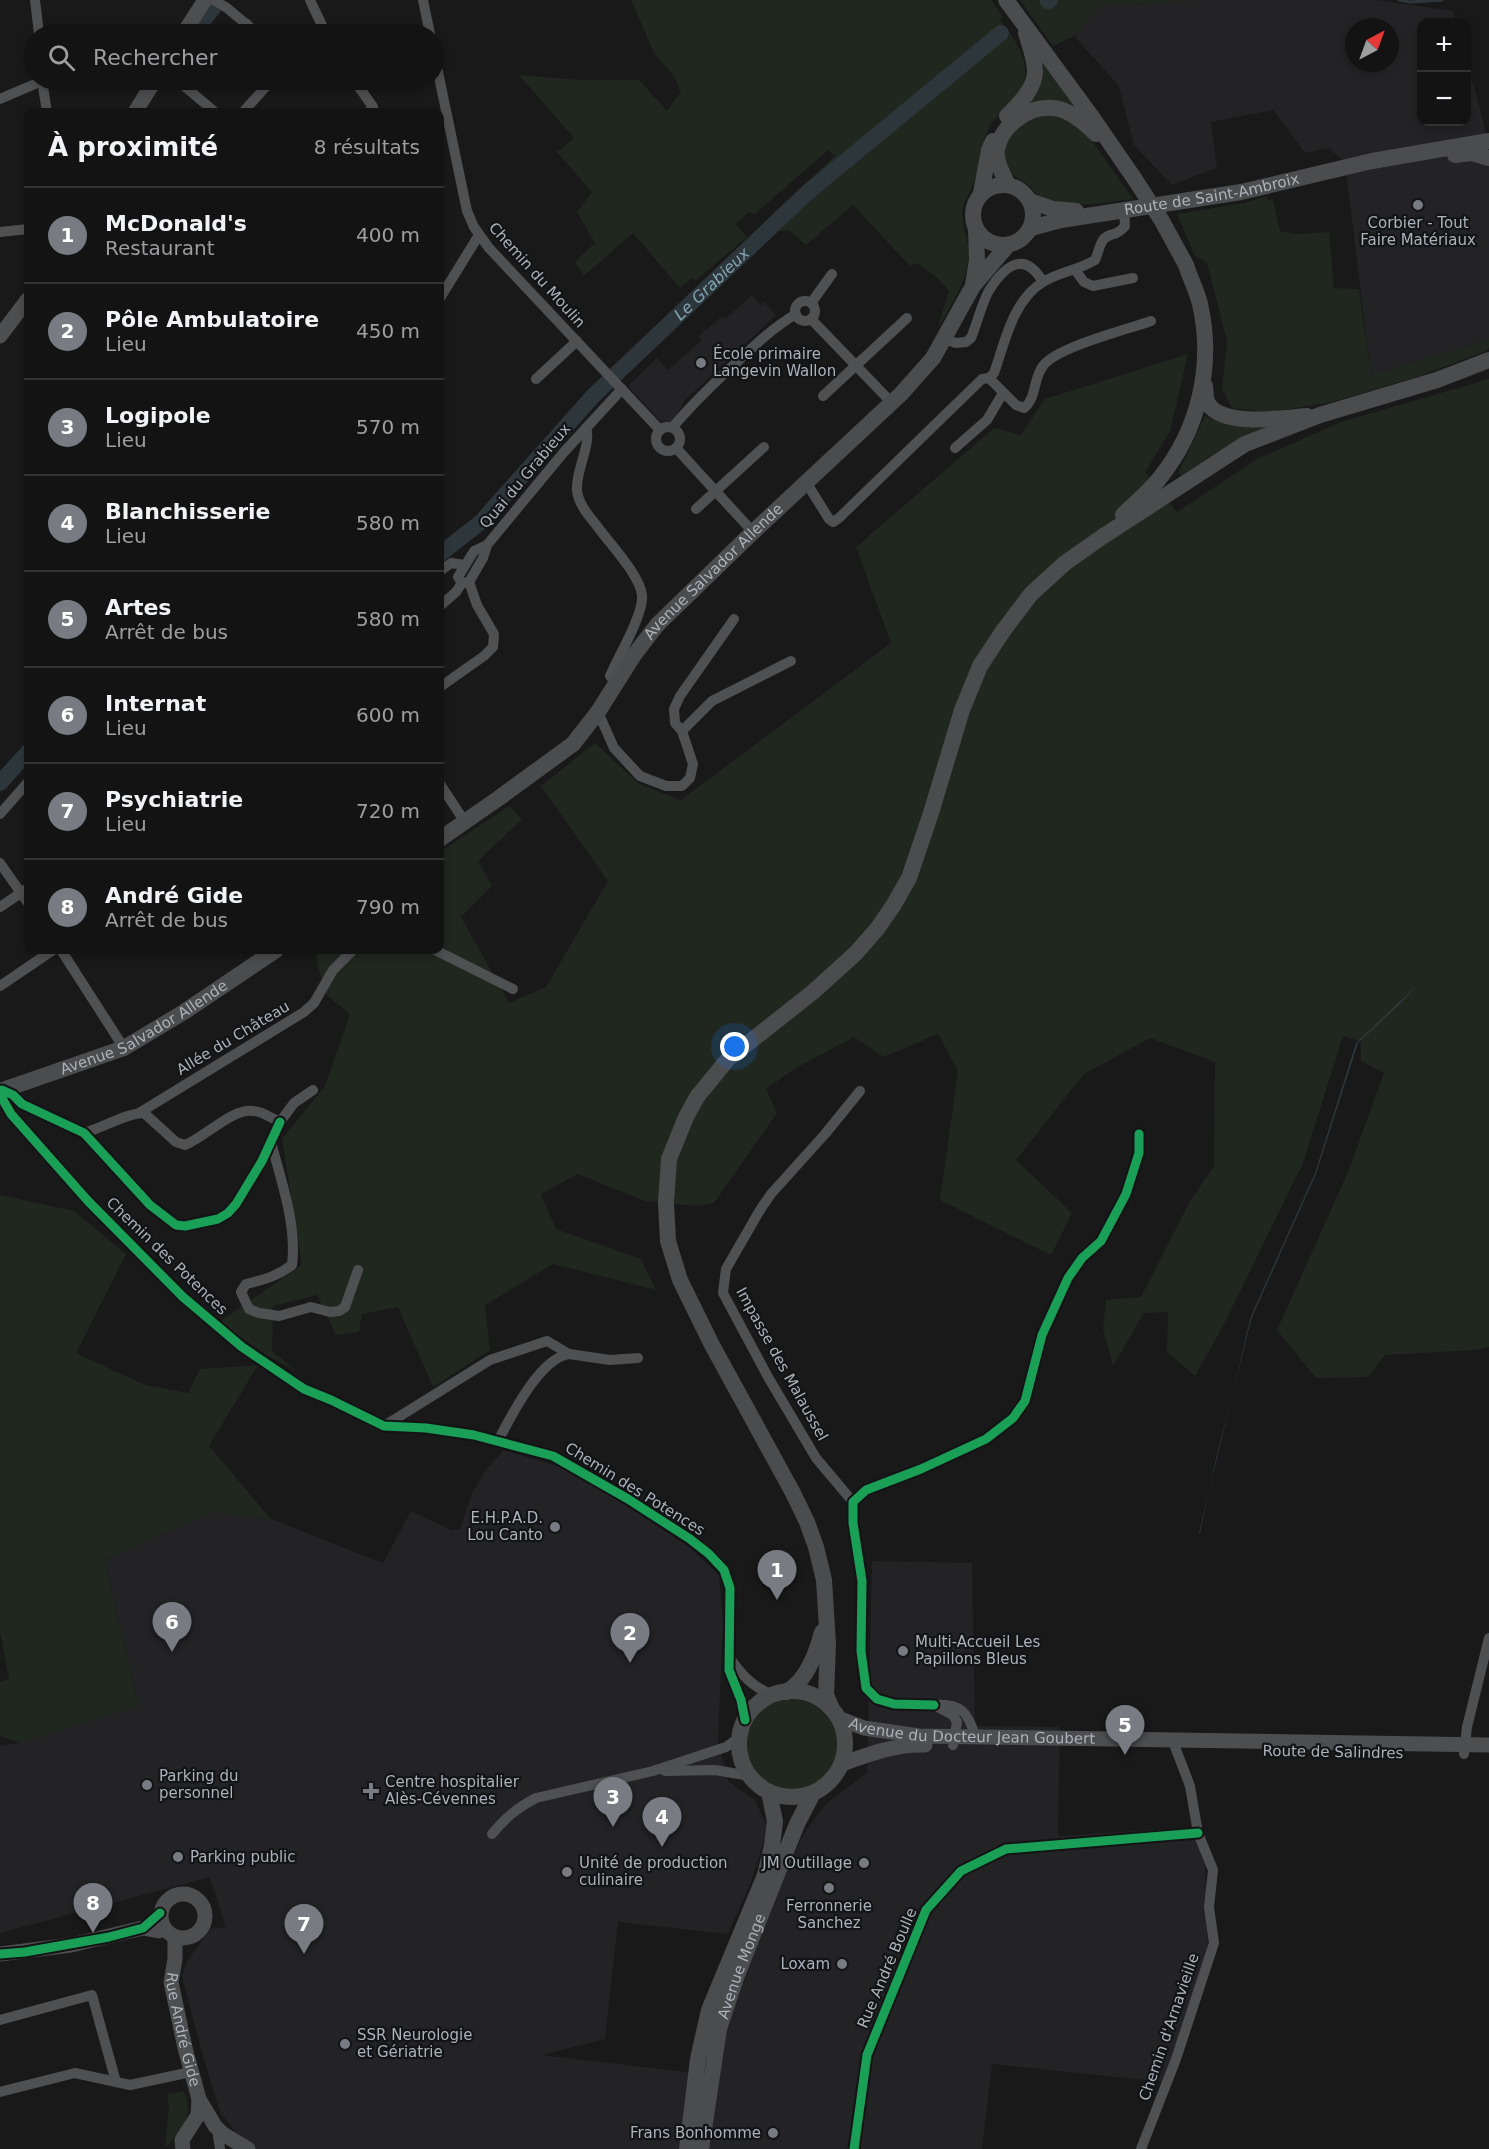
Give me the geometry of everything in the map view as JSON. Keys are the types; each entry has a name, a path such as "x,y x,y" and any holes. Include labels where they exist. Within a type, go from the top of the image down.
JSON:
{"main road":[{"path":"189,24 205,0"},
{"path":"1006,0 1118,154 1162,221 1186,265 1199,303 1203,326 1207,402 1223,416 1269,419 1320,415"},
{"path":"981,193 989,150 1002,120 1021,103 1035,72 1023,23"},
{"path":"138,108 149,90"},
{"path":"1008,185 998,164 997,150 1007,129 1027,112 1053,108 1072,114 1118,154"},
{"name":"Route de Saint-Ambroix","path":"1031,228 1104,212 1241,192 1372,162 1489,141"},
{"name":"Route de Saint-Ambroix","path":"1321,174 1448,155 1472,153 1489,158"},
{"path":"1008,185 1017,188 1030,201 1033,210 1031,228 1017,242 1008,245 989,242 976,229 972,211 975,201 989,188 1008,185"},
{"name":"Route de Saint-Ambroix","path":"1030,201 1053,209 1104,212"},
{"name":"Avenue Salvador Allende","path":"973,286 976,229"},
{"name":"Avenue Salvador Allende","path":"444,836 573,744 598,712 657,625 892,403 933,358 973,286 1008,245"},
{"path":"0,336 24,304"},
{"path":"825,1619 818,1647 807,1670 791,1689 757,1705 746,1720 740,1737 742,1757 750,1776 769,1792 791,1797 813,1793 835,1776 842,1764 846,1749 844,1733 826,1695 828,1644 824,1580 816,1547 807,1522 712,1345 680,1280 668,1241 666,1202 669,1159 686,1117 697,1097 728,1059 813,992 856,953 893,906 909,878 962,710 980,666 1002,630 1030,594 1065,563 1102,537 1245,444 1320,415 1437,380 1489,360"},
{"path":"1102,537 1158,480 1172,461 1199,402 1204,378"},
{"name":"Avenue Salvador Allende","path":"1,1091 124,1048 184,1012 270,954"},
{"path":"779,1694 811,1695 835,1713"},
{"name":"Avenue du Docteur Jean Goubert","path":"835,1713 864,1728 953,1741 975,1736 1176,1743"},
{"name":"Avenue du Docteur Jean Goubert","path":"842,1764 873,1752 911,1744 953,1741 1176,1743"},
{"name":"Route de Salindres","path":"1176,1743 1464,1749 1489,1754"},
{"name":"Route de Salindres","path":"1464,1749 1489,1745"},
{"name":"Avenue Monge","path":"687,2149 698,2059 709,2010 765,1875 772,1846 775,1821 769,1792"},
{"name":"Avenue Monge","path":"701,2149 719,2029 737,1976 797,1824 813,1793"},
{"path":"0,1954 71,1945 143,1928 176,1934 200,1929 204,1923 204,1909 196,1898 183,1893 176,1894 165,1901 160,1913 143,1928"},
{"path":"160,1913 160,1918 176,1934"},
{"name":"Rue André Gide","path":"176,1934 171,1982 199,2099 215,2126"},
{"path":"181,2142 198,2115 199,2099"},
{"path":"215,2126 248,2149"}],"street":[{"path":"35,0 38,24"},
{"path":"214,0 247,24"},
{"path":"310,0 321,24"},
{"path":"423,0 428,24"},
{"path":"0,99 24,88"},
{"path":"44,90 46,108"},
{"path":"190,90 210,108"},
{"path":"247,108 263,90"},
{"path":"361,90 372,108"},
{"name":"Chemin du Moulin","path":"441,90 461,188 467,211 479,235 660,430"},
{"path":"806,482 833,522 982,379 989,378 994,373 1017,310 1032,291 1043,282 1095,260 1099,256 1103,240 1117,234 1125,226 1124,210"},
{"path":"0,232 23,230"},
{"path":"444,292 479,235"},
{"path":"945,339 956,343 966,342 971,338 989,290 1014,264 1026,264 1031,267 1043,282"},
{"path":"1075,270 1084,282 1093,286 1133,278"},
{"path":"796,315 796,307 832,274"},
{"path":"796,315 803,320 811,319 815,313 804,300"},
{"path":"676,448 665,450 659,447 657,436 660,430 672,428 701,395 778,324 796,315"},
{"path":"823,396 907,318"},
{"path":"811,319 892,403"},
{"path":"989,378 1016,405 1024,408 1030,402 1040,371 1055,355 1151,321"},
{"name":"Chemin du Moulin","path":"536,379 577,341"},
{"name":"Quai du Grabieux","path":"461,584 465,565 474,551 487,545 620,387"},
{"path":"955,448 987,420 1003,393"},
{"path":"586,428 588,434 579,467 577,490 582,505 635,578 642,596 638,616 610,676 616,683"},
{"path":"672,428 679,437 676,448"},
{"path":"696,509 764,447"},
{"path":"676,448 753,532"},
{"path":"444,602 483,558 487,545"},
{"path":"444,569 451,563 465,565"},
{"path":"444,573 452,574 461,584 494,634 493,646 484,656 444,684"},
{"path":"461,584 477,605"},
{"path":"598,712 614,748 640,776 666,786 682,786 690,778 693,764 682,731 675,723 674,709 680,696 734,619"},
{"path":"682,731 712,701 792,661"},
{"path":"0,814 24,787"},
{"path":"444,790 465,822"},
{"path":"0,863 24,889"},
{"path":"0,907 24,891"},
{"path":"0,986 47,954"},
{"path":"64,954 124,1048"},
{"name":"Allée du Château","path":"84,1133 139,1113 304,1012 314,1003 333,970 349,954"},
{"path":"443,954 513,989"},
{"path":"1,1091 13,1095 22,1104 84,1133 150,1205 176,1225 185,1226 218,1220 228,1214 236,1204 280,1122 294,1103 313,1090"},
{"name":"Chemin des Potences","path":"1,1091 11,1114 88,1201 183,1297 249,1352 304,1389 384,1426 426,1428 498,1441 553,1456 637,1505 709,1554 724,1570 730,1588 729,1670 746,1720"},
{"name":"Impasse des Malaussel","path":"853,1502 816,1458 768,1377 723,1293 726,1269 760,1210 860,1091"},
{"path":"139,1113 146,1114 176,1143 182,1145 247,1111 257,1112 280,1122"},
{"path":"975,1736 967,1713 957,1707 894,1704 877,1699 866,1688 861,1651 862,1581 853,1523 853,1502 866,1490 921,1469 986,1439 1013,1418 1025,1401 1042,1335 1068,1278 1082,1258 1101,1241 1126,1194 1139,1153 1139,1134"},
{"path":"271,1142 286,1201 294,1248 292,1265 264,1280 246,1284 241,1292 249,1309 279,1316 311,1307 330,1312 339,1311 345,1307 358,1270"},
{"path":"384,1426 490,1360 547,1341 569,1354"},
{"path":"498,1441 513,1412 534,1382 561,1355 569,1354 610,1360 638,1358"},
{"path":"1464,1749 1467,1727 1489,1638"},
{"path":"729,1657 742,1676 757,1689 779,1694"},
{"path":"934,1705 954,1715 957,1722 953,1741"},
{"path":"492,1833 518,1807 536,1798 653,1771 726,1747 740,1737"},
{"name":"Chemin d'Arnavieille","path":"1141,2149 1176,2059 1214,1943 1209,1907 1213,1870 1198,1833 1190,1786 1176,1743"},
{"path":"653,1771 715,1770 750,1776"},
{"name":"Rue André Boulle","path":"854,2149 867,2055 926,1910 961,1871 1006,1849 1198,1833"},
{"path":"0,2020 92,1995 116,2082"},
{"path":"0,2092 75,2073 130,2085 191,2072"},
{"path":"215,2126 221,2142 220,2149"}],"shaded area":[{"path":"631,0 991,0 1003,17 1000,20 1021,53 1025,77 1016,97 991,124 982,145 975,180 962,211 969,251 966,273 937,330 949,291 918,263 910,266 853,205 806,245 790,231 777,231 765,221 835,156 828,150 755,214 749,212 735,224 747,237 695,281 692,278 680,288 633,233 584,276 575,262 595,243 577,212 592,192 557,152 574,138 519,75 581,80 639,80 667,111 681,92 674,76 654,53"},
{"path":"1020,0 1225,0 1102,5 1074,36 1053,46"},
{"path":"1225,0 1377,0 1453,11 1455,18 1417,18 1417,126 1471,126 1471,76 1484,124 1489,167 1489,339 1371,375 1345,163 1329,148 1305,153 1273,110 1211,122 1217,168 1172,185 1134,145 1119,86 1074,36 1102,5"},
{"path":"211,3 222,10 210,24 197,24"},
{"path":"1041,62 1075,107 1030,104"},
{"path":"1048,114 1074,123 1092,141 1133,199 1086,204 1051,201 1041,197 1008,169 1004,156 1005,148 1017,124"},
{"path":"1267,196 1268,200 1273,199 1280,231 1297,234 1329,232 1334,288 1359,289 1371,375 1489,339 1489,348 1420,376 1332,402 1271,412 1232,408 1222,389 1227,341 1207,263 1195,256 1177,214 1245,203"},
{"name":"École primaire Langevin Wallon","path":"752,295 760,305 764,302 776,315 682,403 683,405 671,423 663,424 628,386 657,358 668,370 702,340 699,336 722,316 725,319"},
{"path":"1188,354 1170,431 1145,472 1177,512 1257,459 1341,422 1489,379 1489,1347 1475,1350 1385,1355 1368,1377 1316,1378 1277,1330 1348,1172 1384,1073 1361,1061 1361,1041 1343,1036 1303,1163 1223,1326 1195,1376 1167,1352 1168,1312 1144,1313 1113,1366 1103,1329 1106,1300 1141,1297 1189,1203 1214,1166 1215,1062 1150,1038 1084,1074 1016,1160 1072,1213 1051,1255 940,1200 958,1071 938,1034 884,1057 854,1037 794,1069 766,1089 777,1113 714,1203 696,1206 645,1201 578,1174 541,1194 556,1229 641,1259 656,1290 553,1264 485,1305 490,1350 433,1387 398,1307 362,1314 359,1332 336,1335 317,1295 273,1306 272,1351 296,1371 266,1355 219,1322 302,1265 282,1139 325,1086 350,1014 324,993 316,954 444,954 444,849 509,806 522,819 478,861 492,886 461,917 509,1003 546,987 608,881 541,786 595,743 639,784 681,800 891,643 856,547 994,428 1021,435 1045,399"},
{"path":"1205,416 1223,423 1266,428 1209,457 1182,475 1178,473"},
{"path":"1418,984 1358,1043 1316,1174 1252,1317 1232,1395 1251,1316 1315,1173 1356,1043"},
{"path":"0,1195 74,1211 126,1254 76,1353 145,1385 188,1393 200,1369 258,1365 209,1446 271,1519 214,1512 104,1560 139,1706 20,1743 0,1736 0,1682 9,1679 0,1632"},
{"path":"1232,1395 1209,1492 1217,1454"},
{"name":"Centre hospitalier Alès-Cévennes","path":"504,1450 574,1471 689,1547 719,1575 723,1621 718,1741 728,1781 755,1800 768,1828 751,1882 728,1934 618,1922 605,2039 541,2055 712,2075 745,1964 804,1833 825,1805 867,1772 872,1561 972,1563 975,1726 1060,1727 1058,1836 1193,1827 1205,1862 1208,1949 1164,2082 992,2064 982,2149 248,2149 220,2112 182,1977 186,1963 210,1929 226,1927 210,1877 0,1933 0,1746 20,1743 139,1705 104,1560 214,1512 271,1519 383,1563 411,1511 451,1530 460,1529 472,1493 488,1467"},
{"path":"791,1699 809,1702 824,1712 834,1727 837,1745 834,1763 824,1778 809,1788 791,1791 773,1788 758,1778 748,1763 745,1745 748,1727 758,1712 773,1702"},
{"path":"184,2091 188,2108 186,2120 165,2147 169,2105 167,2094"}],"waterway":[{"path":"1399,0 1410,2 1442,0"},
{"name":"Le Grabieux","path":"444,551 481,522 593,396 808,192 1001,33"},
{"name":"Le Grabieux","path":"0,783 24,756"}],"cycle path":[{"path":"280,1122 262,1161 228,1213 218,1219 185,1226 176,1225 150,1205 84,1133 22,1104 13,1095 2,1090 3,1100 11,1114 88,1201 183,1297 242,1347 304,1389 384,1426 426,1428 474,1435 553,1456 628,1499 709,1554 724,1570 730,1588 729,1670 741,1700 745,1720"},
{"path":"934,1705 894,1704 877,1699 866,1688 861,1651 862,1581 853,1523 853,1502 866,1490 921,1469 986,1439 1013,1418 1025,1401 1042,1335 1068,1278 1082,1258 1101,1241 1126,1194 1139,1153 1139,1134"},
{"path":"854,2149 867,2055 926,1910 961,1871 1006,1849 1198,1833"},
{"path":"0,1954 25,1952 109,1937 143,1928 160,1913"}],"place":[{"name":"Corbier - Tout Faire Matériaux","path":"1418,205"},
{"name":"École primaire Langevin Wallon","path":"701,363"},
{"name":"E.H.P.A.D. Lou Canto","path":"555,1527"},
{"name":"McDonald's","path":"777,1600"},
{"name":"Multi-Accueil Les Papillons Bleus","path":"903,1651"},
{"name":"Internat","path":"172,1652"},
{"name":"Pôle Ambulatoire","path":"630,1663"},
{"name":"Artes","path":"1125,1755"},
{"name":"Parking du personnel","path":"147,1785"},
{"name":"Centre hospitalier Alès-Cévennes","path":"371,1791"},
{"name":"Logipole","path":"613,1827"},
{"name":"Blanchisserie","path":"662,1847"},
{"name":"Parking public","path":"178,1857"},
{"name":"JM Outillage","path":"864,1863"},
{"name":"Unité de production culinaire","path":"567,1872"},
{"name":"Ferronnerie Sanchez","path":"829,1888"},
{"name":"André Gide","path":"93,1933"},
{"name":"Psychiatrie","path":"304,1954"},
{"name":"Loxam","path":"842,1964"},
{"name":"SSR Neurologie et Gériatrie","path":"345,2044"},
{"name":"Frans Bonhomme","path":"773,2133"}]}
